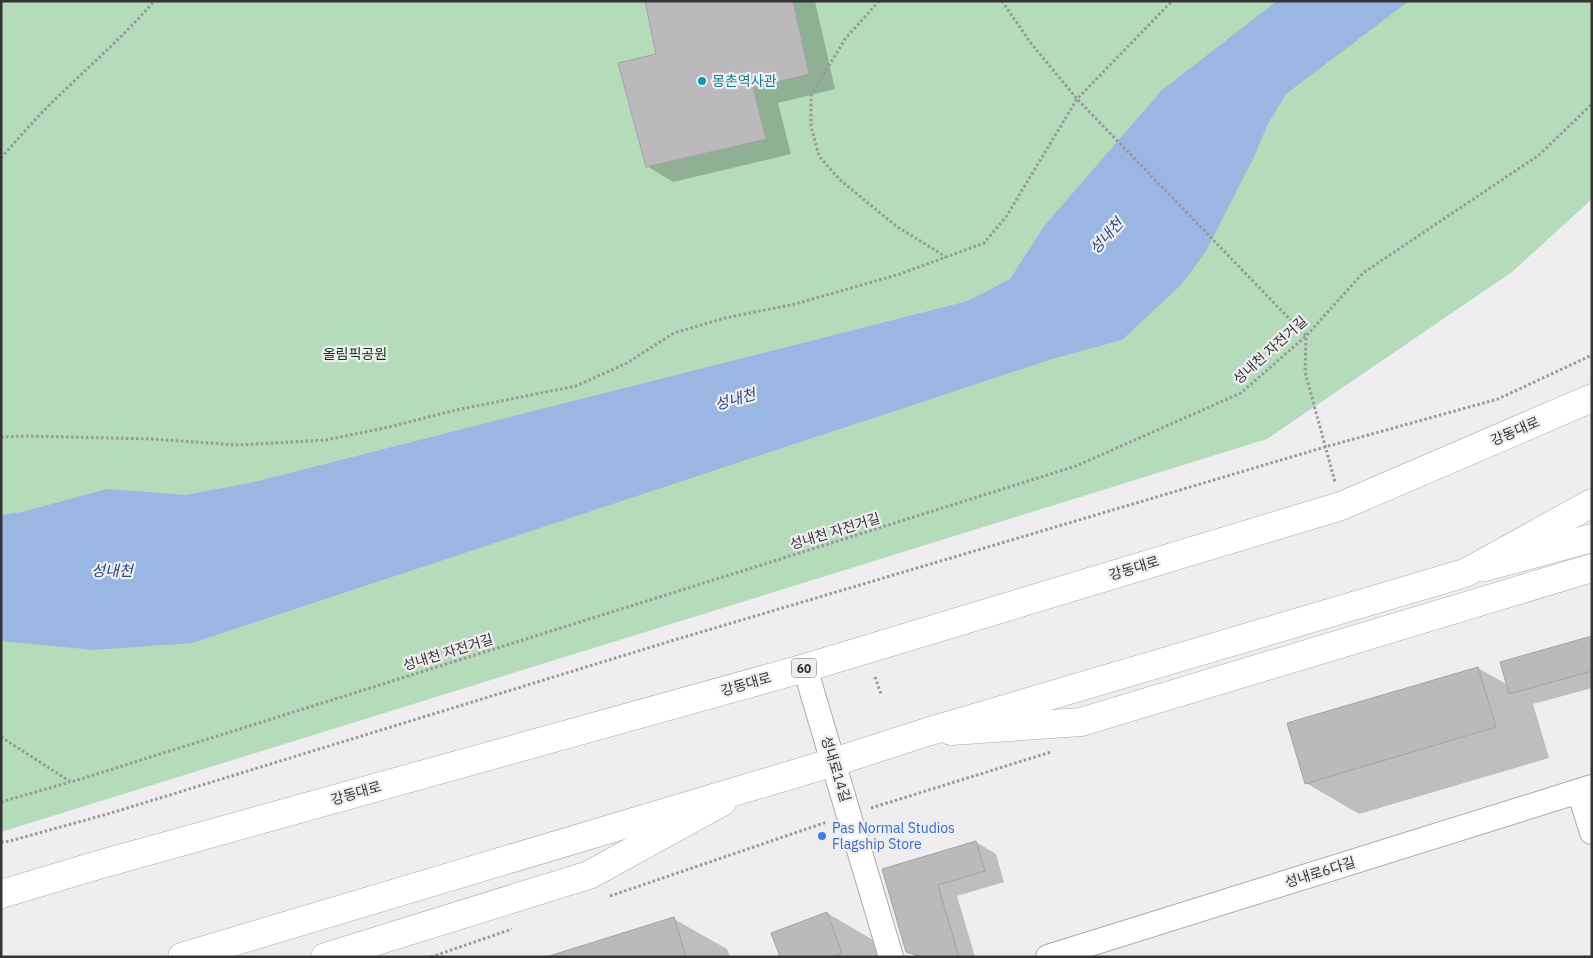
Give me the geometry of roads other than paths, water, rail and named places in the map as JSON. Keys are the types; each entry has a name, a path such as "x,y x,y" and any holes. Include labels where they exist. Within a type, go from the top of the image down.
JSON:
{"main road":[{"name":"강동대로","path":"1,894 805,668 1341,506 1592,398"},
{"path":"1465,573 1592,503"},
{"path":"182,957 748,788 927,732 1465,573 1592,538"},
{"path":"927,732 1080,722 1592,568"},
{"path":"325,957 589,875 748,788"}],"street":[{"name":"성내로14길","path":"805,668 891,957"},
{"path":"1585,789 1592,832"},
{"name":"성내로6다길","path":"1048,957 1585,789"}],"water":[{"name":"성내천","path":"1277,1 1409,1 1286,94 1267,126 1254,157 1206,251 1182,284 1122,340 1052,359 192,643 94,650 1,641 1,515 22,512 107,489 186,495 254,482 968,301 1010,279 1045,225 1162,90"}],"place":[{"name":"몽촌역사관","path":"702,81"},
{"name":"Pas Normal Studios Flagship Store","path":"822,836"}],"park label":[{"name":"올림픽공원","path":"355,354"}]}
